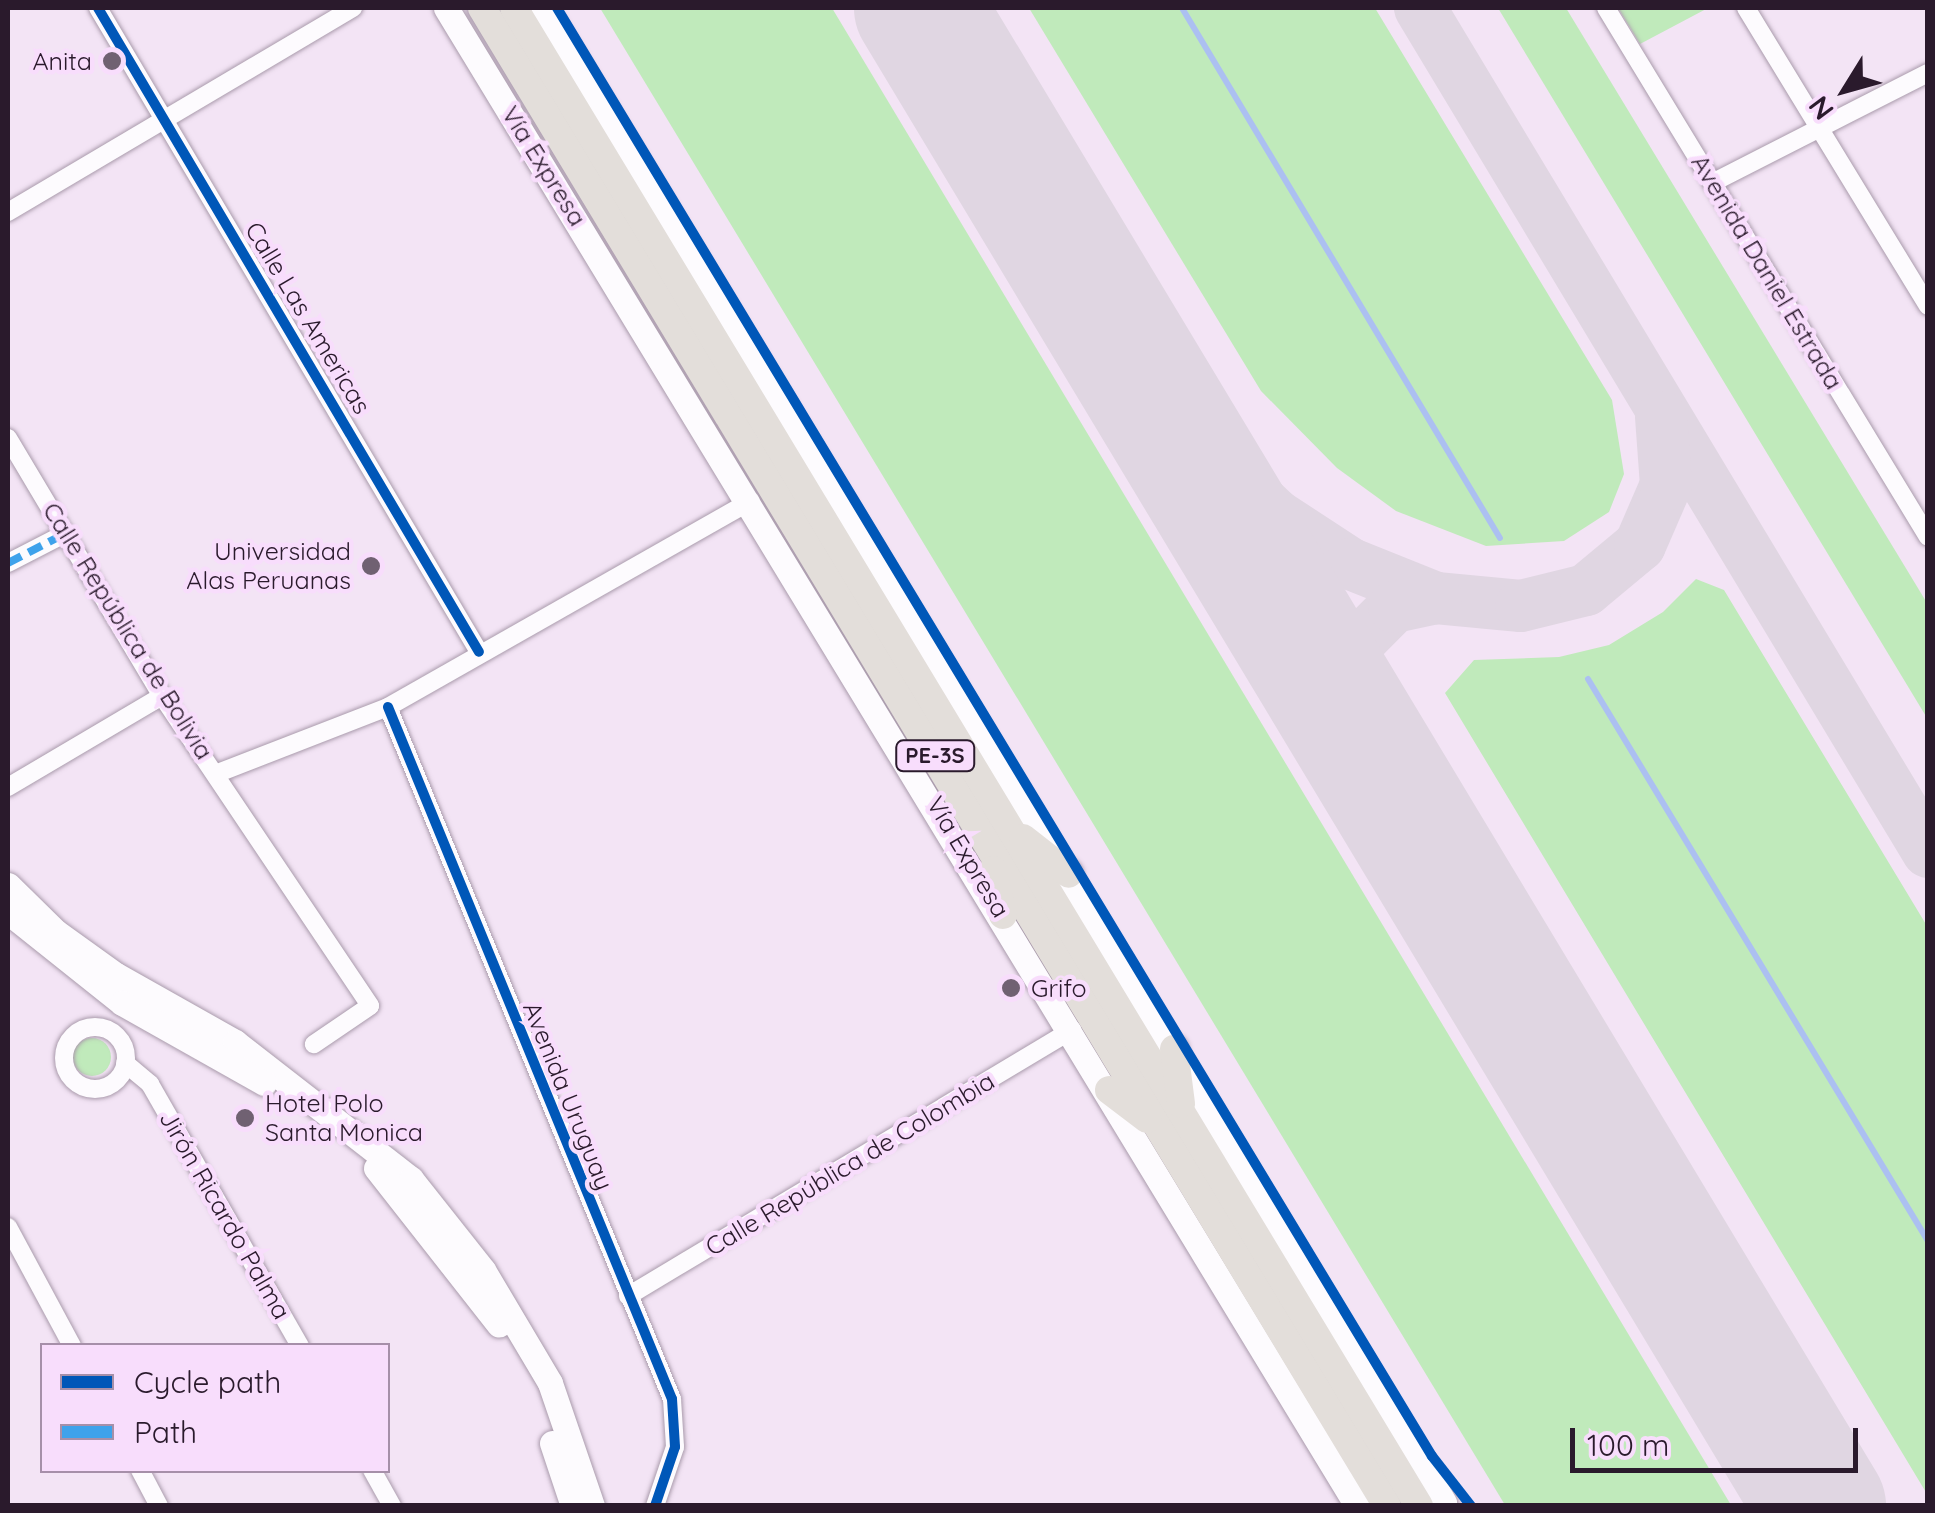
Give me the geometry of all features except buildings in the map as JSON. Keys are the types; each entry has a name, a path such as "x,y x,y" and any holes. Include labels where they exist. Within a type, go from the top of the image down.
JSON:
{"main road":[{"name":"Vía Expresa","path":"446,8 752,501 1357,1506"},
{"name":"Vía Expresa","path":"482,8 998,836 1171,1122 1387,1506"},
{"name":"Vía Expresa","path":"514,8 998,836"},
{"name":"Vía Expresa","path":"544,8 1174,1049 1427,1504"},
{"path":"998,836 1069,874"},
{"path":"998,836 1003,914"},
{"path":"8,885 56,932 116,975 236,1042 411,1180 484,1270 550,1383 592,1506"},
{"path":"8,912 122,1003 265,1083 392,1184 512,1344 543,1410 573,1506"},
{"path":"1109,1090 1171,1122 1174,1049"},
{"name":"Vía Expresa","path":"1171,1122 1427,1504"}],"street":[{"name":"Calle Las Americas","path":"98,8 480,652"},
{"path":"8,212 353,8"},
{"name":"Avenida Daniel Estrada","path":"1606,8 1928,537"},
{"path":"1746,8 1928,306"},
{"path":"1712,183 1928,73"},
{"name":"Calle República de Bolivia","path":"8,438 162,696 218,773 370,1006 314,1044"},
{"path":"218,773 388,707 752,501"},
{"path":"8,563 66,533"},
{"path":"8,787 162,696"},
{"name":"Avenida Uruguay","path":"388,707 672,1400 676,1425 655,1505"},
{"name":"Calle República de Colombia","path":"628,1296 1072,1030"},
{"name":"Jirón Ricardo Palma","path":"125,1064 150,1084 298,1343"},
{"path":"8,1227 70,1343"},
{"path":"137,1506 157,1501 142,1473"},
{"path":"374,1473 392,1506"}],"green space":[{"path":"600,8 832,8 1731,1505 1505,1505"},
{"path":"1029,8 1375,8 1612,400 1624,474 1609,512 1564,541 1486,546 1396,511 1337,468 1261,391"},
{"path":"1498,8 1566,8 1927,603 1927,718"},
{"path":"1618,8 1708,8 1640,44"},
{"path":"1696,579 1724,590 1927,926 1927,1494 1445,693 1474,660 1559,657 1609,645 1663,612"},
{"path":"92,1038 106,1043 111,1057 106,1071 92,1076 78,1071 73,1057 78,1043"}],"waterway":[{"path":"1182,8 1500,538"},
{"path":"1588,679 1928,1241"}],"taxiway":[{"path":"1420,8 1928,852"},
{"path":"1158,404 1276,515 1351,564 1436,598 1521,606 1586,590 1640,545 1666,485 1661,417"},
{"path":"1362,743 1345,684 1354,647 1394,607 1436,598"}],"runway":[{"path":"919,8 1821,1506"}],"marked path":[{"path":"8,563 66,533"}],"cycle path":[{"path":"98,8 479,652"},
{"path":"557,8 1432,1456 1471,1506"},
{"path":"388,707 672,1399 675,1447 655,1506"}],"place":[{"name":"Anita","path":"112,61"},
{"name":"Universidad Alas Peruanas","path":"371,566"},
{"name":"Grifo","path":"1011,988"},
{"name":"Hotel Polo Santa Monica","path":"245,1118"}]}
